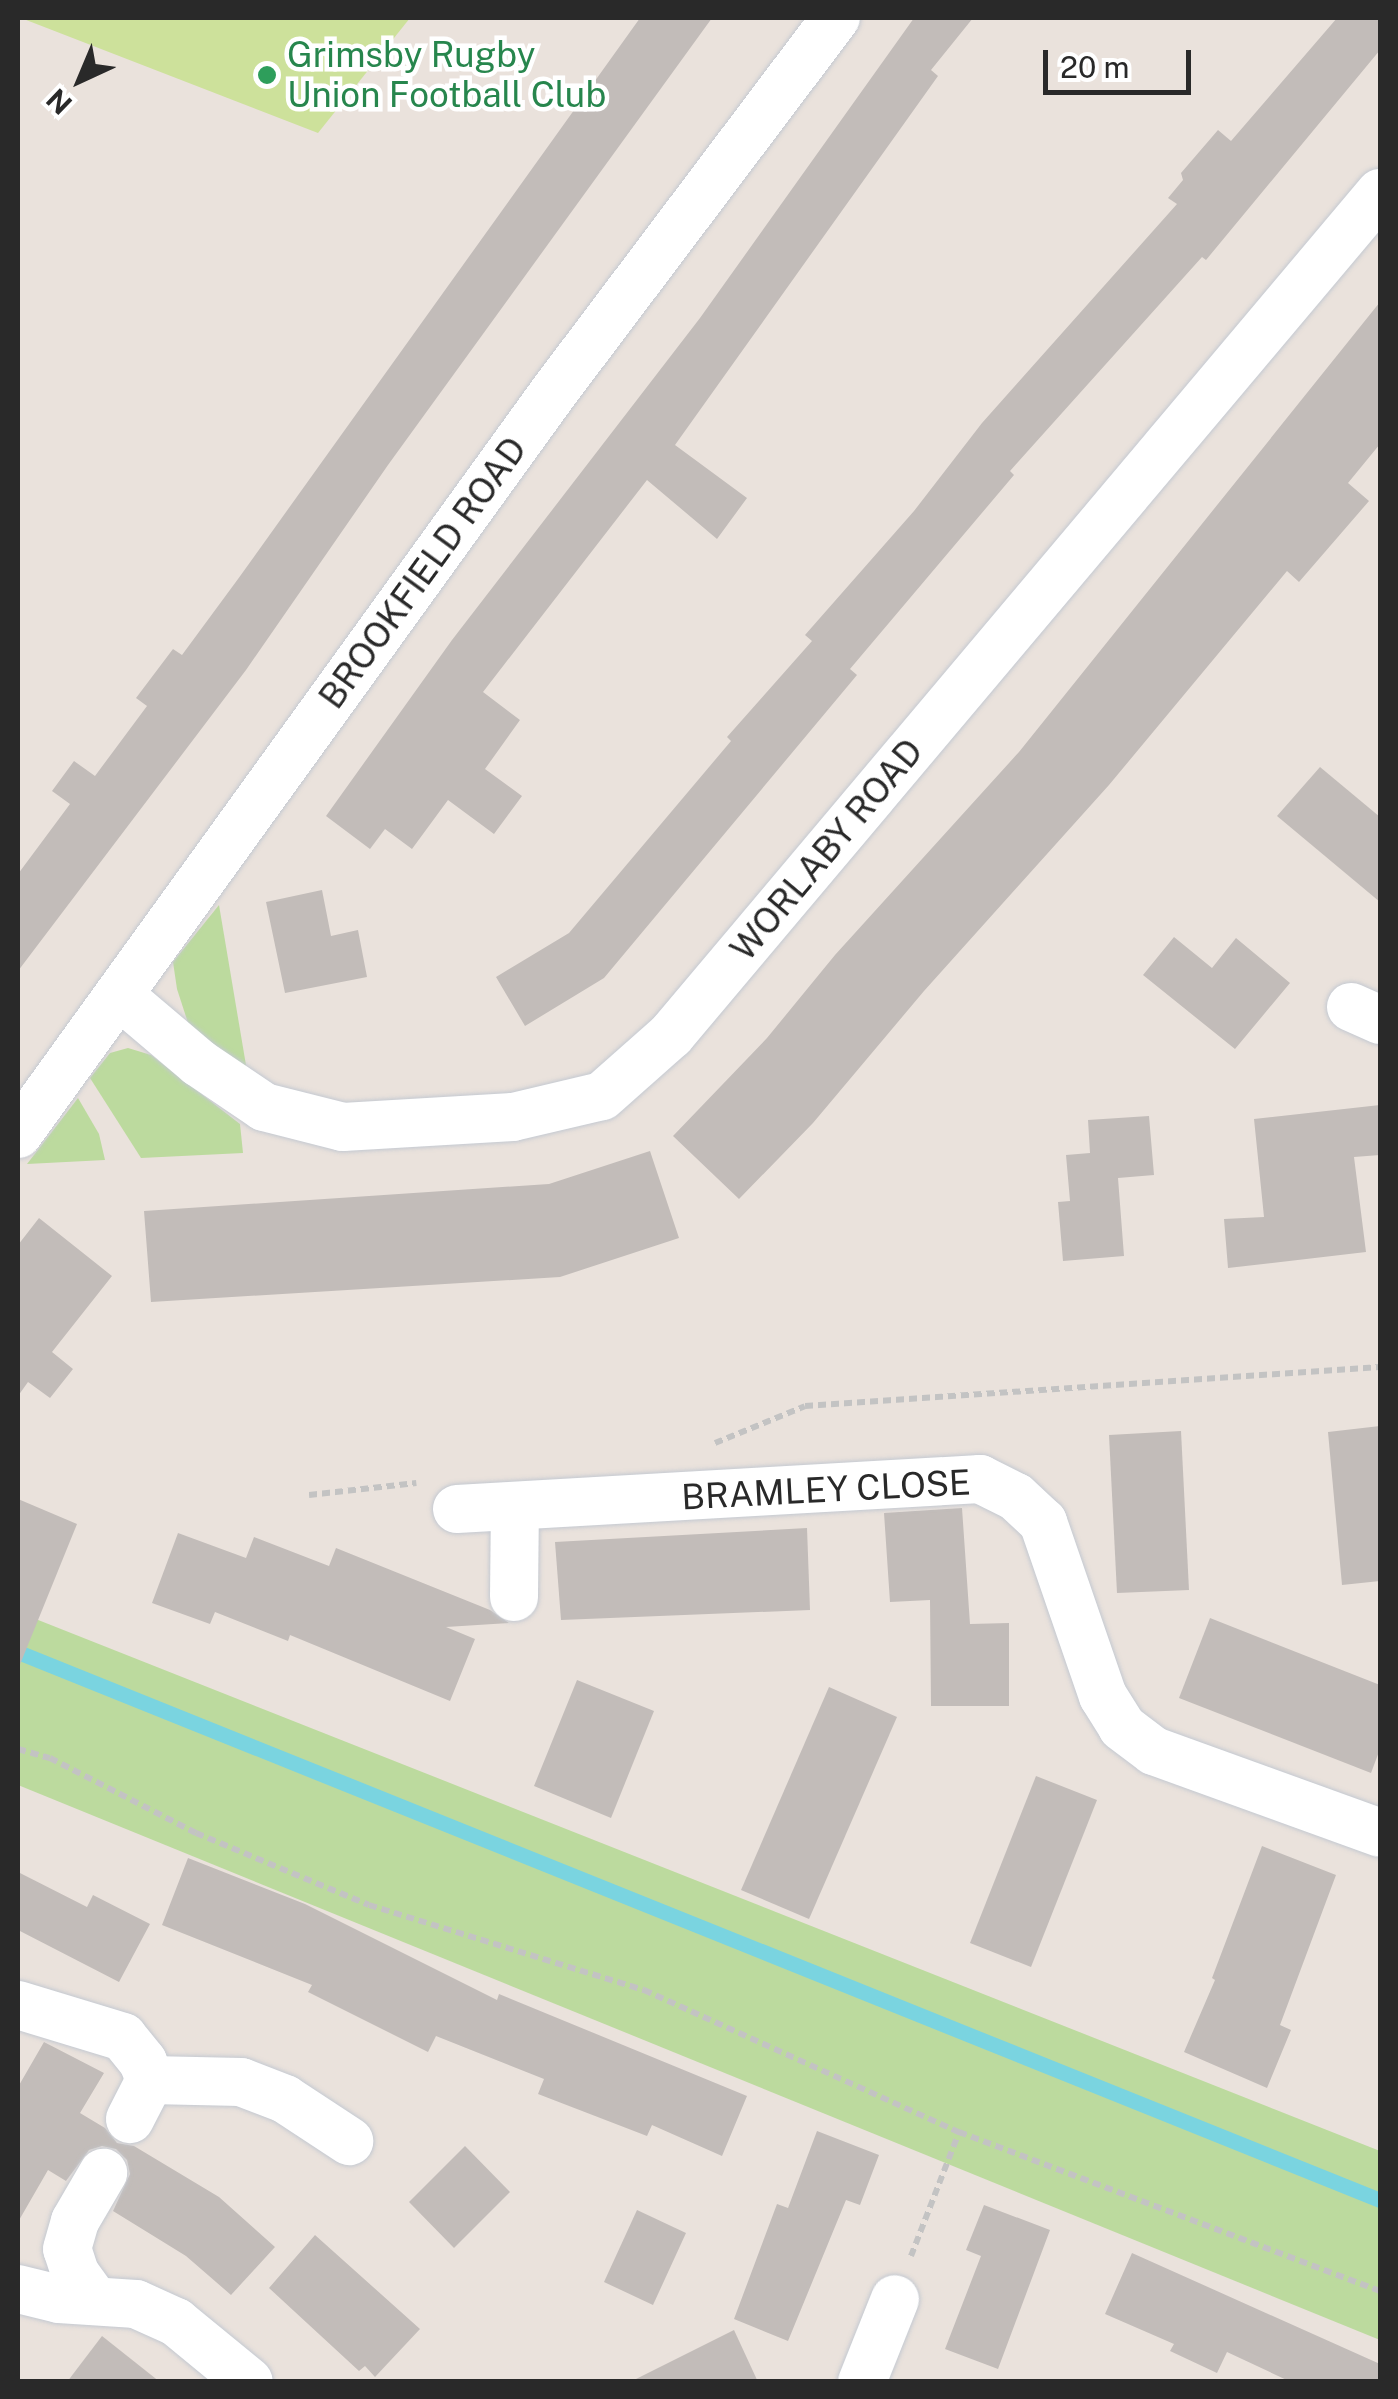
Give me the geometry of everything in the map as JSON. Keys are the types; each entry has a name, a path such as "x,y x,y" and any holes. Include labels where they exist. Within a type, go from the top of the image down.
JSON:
{"street":[{"name":"BROOKFIELD ROAD","path":"18,1134 553,394 836,18"},
{"name":"WORLABY ROAD","path":"120,996 198,1063 264,1107 343,1127 513,1117 602,1096 671,1035 1380,192"},
{"name":"BRAMLEY CLOSE","path":"457,1509 980,1478 1016,1497 1043,1522 1103,1696 1122,1727 1154,1751 1380,1833"},
{"path":"514,1597 515,1507"},
{"path":"18,2006 123,2037 143,2062 140,2100 240,2082 285,2099 348,2141"},
{"path":"93,2298 74,2272 67,2249 74,2221 103,2173"},
{"path":"18,2288 59,2299 93,2298 136,2304 176,2322 249,2382"},
{"path":"862,2382 895,2299"}],"path":[{"path":"698,1450 806,1406 1380,1368"},
{"path":"308,1495 418,1482"},
{"path":"18,1748 50,1758 196,1833 369,1905 644,1990 958,2132 1380,2291"},
{"path":"895,2299 958,2132"}],"green space":[{"name":"Grimsby Rugby Union Football Club","path":"21,18 410,18 318,133"},
{"path":"219,905 249,1083 190,1029 177,989 173,962"},
{"path":"128,1048 151,1055 240,1124 243,1153 141,1158 90,1078 110,1053"},
{"path":"78,1098 99,1134 105,1160 27,1164"},
{"path":"18,1612 1380,2151 1380,2340 18,1785"}],"building":[{"path":"640,18 712,18 388,465 246,670 18,971 18,874 70,804 52,791 74,761 95,776 147,706 136,698 173,649 182,655"},
{"path":"914,18 973,18 931,70 938,76 675,445 747,498 717,539 647,480 483,692 520,720 485,769 522,796 494,834 448,800 412,849 385,829 370,849 326,816 452,640 700,318"},
{"path":"1337,18 1380,18 1380,50 1206,260 1202,257 1010,471 1014,475 850,669 857,675 604,978 525,1026 496,977 569,933 731,741 727,737 812,641 805,635 914,511 982,423 1177,204 1168,198 1183,180 1181,173 1218,130 1231,141"},
{"path":"1380,302 1380,444 1348,483 1369,501 1299,582 1287,571 1109,785 924,991 813,1123 739,1199 673,1136 767,1038 835,955 1019,752"},
{"path":"1320,767 1380,817 1380,902 1277,816"},
{"path":"322,890 331,936 358,930 367,977 285,993 266,902"},
{"path":"1174,937 1212,968 1236,938 1290,983 1235,1049 1143,975"},
{"path":"1380,1105 1380,1155 1354,1157 1366,1252 1228,1268 1224,1219 1264,1217 1254,1119"},
{"path":"1149,1116 1154,1175 1118,1178 1124,1256 1063,1261 1058,1202 1070,1201 1066,1155 1090,1153 1088,1120"},
{"path":"650,1151 679,1238 560,1277 151,1302 144,1211 549,1184"},
{"path":"39,1218 112,1276 52,1352 73,1369 50,1398 28,1382 18,1396 18,1245"},
{"path":"1380,1426 1380,1581 1342,1585 1328,1432"},
{"path":"1181,1431 1189,1590 1117,1593 1109,1435"},
{"path":"18,1499 77,1524 19,1667 18,1667"},
{"path":"962,1508 970,1624 1009,1623 1009,1706 931,1706 930,1600 890,1602 884,1513"},
{"path":"807,1528 810,1610 561,1620 555,1542"},
{"path":"178,1533 246,1558 254,1537 329,1566 336,1548 490,1610 509,1623 446,1627 475,1639 450,1701 290,1635 288,1641 215,1612 210,1624 152,1603"},
{"path":"1210,1618 1380,1685 1380,1749 1371,1773 1179,1698"},
{"path":"577,1680 654,1711 611,1818 534,1786"},
{"path":"829,1687 897,1717 809,1919 741,1890"},
{"path":"1036,1776 1097,1800 1031,1967 970,1943"},
{"path":"1262,1846 1336,1875 1280,2025 1291,2030 1267,2088 1184,2052 1215,1980 1212,1978"},
{"path":"188,1858 305,1904 497,2000 499,1994 747,2096 722,2156 652,2125 647,2136 538,2094 544,2079 436,2036 428,2052 308,1992 312,1985 162,1925"},
{"path":"18,1872 87,1907 93,1895 150,1924 119,1982 18,1930"},
{"path":"44,2042 104,2073 80,2113 105,2128 117,2143 134,2146 219,2197 275,2247 231,2295 186,2256 113,2211 130,2174 127,2160 116,2149 102,2146 89,2150 66,2181 48,2170 18,2222 18,2087"},
{"path":"817,2131 879,2155 860,2205 846,2200 788,2341 734,2319 777,2204 788,2208"},
{"path":"465,2146 510,2192 454,2248 409,2202"},
{"path":"984,2205 1050,2230 998,2369 945,2349 981,2256 966,2250"},
{"path":"637,2210 686,2233 653,2305 604,2282"},
{"path":"315,2235 420,2329 375,2377 365,2366 359,2371 269,2288"},
{"path":"1132,2253 1380,2364 1380,2382 1291,2382 1227,2352 1217,2373 1170,2351 1174,2344 1105,2314"},
{"path":"734,2330 758,2382 630,2382"},
{"path":"102,2336 160,2382 67,2382"}],"waterway":[{"path":"18,1652 1380,2200"}],"place":[{"name":"Grimsby Rugby Union Football Club","path":"267,75"}]}
